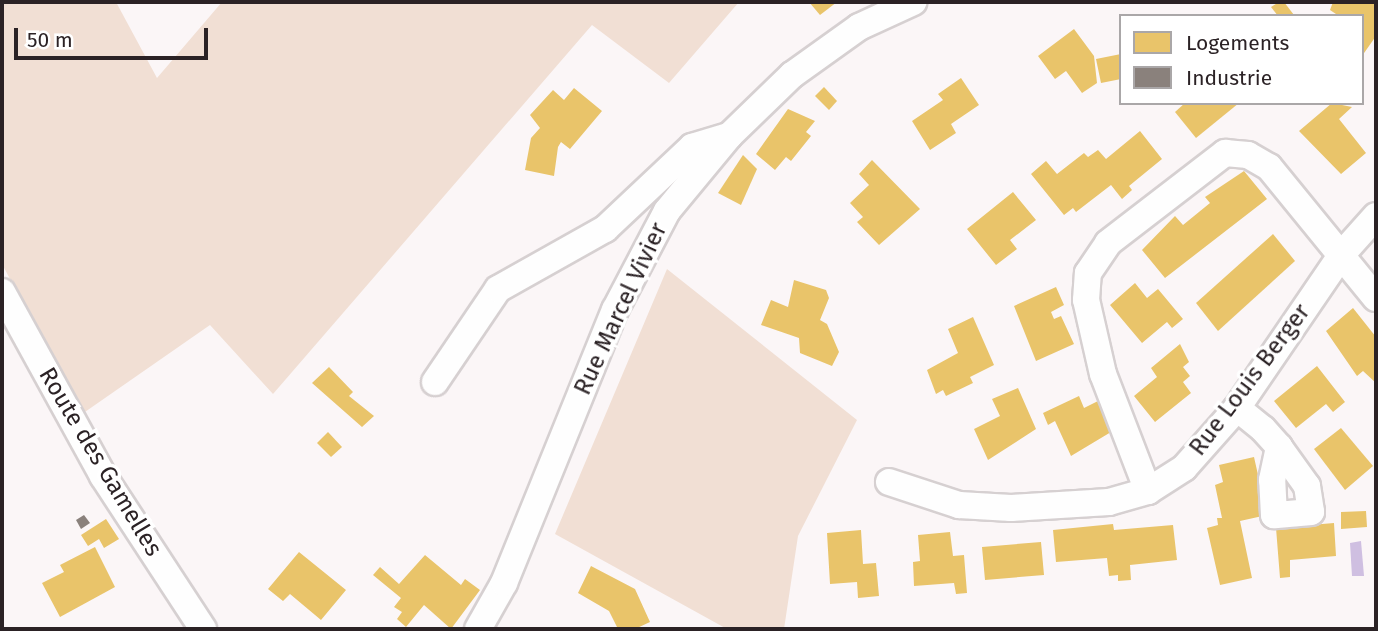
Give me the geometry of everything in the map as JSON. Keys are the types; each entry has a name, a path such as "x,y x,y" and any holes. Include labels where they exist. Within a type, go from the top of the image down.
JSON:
{"street":[{"name":"Rue Marcel Vivier","path":"478,629 504,583 643,249 667,211 729,136 792,75 826,49 913,2"},
{"path":"435,382 498,289 605,229 692,147 729,136"},
{"path":"1148,491 1103,374 1087,300 1088,273 1108,243 1225,153 1248,155 1269,167 1376,298"},
{"name":"Rue Louis Berger","path":"890,482 959,505 1011,508 1109,502 1148,491 1184,468 1237,408 1342,254 1376,216"},
{"name":"Route des Gamelles","path":"2,292 103,476 203,629"},
{"path":"1237,408 1279,447"}],"shaded area":[{"path":"2,2 116,2 157,78 222,2 739,2 669,83 592,25 273,394 210,325 82,414 2,264"},
{"path":"667,269 857,420 798,536 784,629 727,629 555,534"},
{"path":"1361,541 1364,576 1352,576 1350,543"}],"building: Logements":[{"path":"809,2 837,2 820,15"},
{"path":"1284,2 1293,14 1276,14 1271,7"},
{"path":"1333,2 1376,2 1376,36 1364,53 1364,14 1336,14 1330,10"},
{"path":"1074,29 1094,56 1097,83 1082,93 1066,71 1055,79 1038,56"},
{"path":"1119,54 1119,79 1101,83 1096,59"},
{"path":"961,78 979,105 951,124 956,133 930,150 912,121 943,100 938,94"},
{"path":"824,87 837,101 829,110 815,96"},
{"path":"574,88 602,111 570,149 561,142 554,176 525,170 531,138 540,128 530,115 553,90 564,100"},
{"path":"1183,105 1237,105 1196,138 1175,112"},
{"path":"1330,105 1352,107 1339,119 1366,153 1341,174 1299,131"},
{"path":"788,109 815,121 806,132 811,136 791,161 786,157 775,170 756,154"},
{"path":"1140,131 1162,159 1129,186 1132,190 1122,199 1111,185 1076,212 1073,208 1064,215 1031,174 1046,161 1057,174 1084,153 1088,157 1098,150 1106,159"},
{"path":"743,155 757,169 741,205 718,193"},
{"path":"872,160 920,209 879,245 857,222 863,217 850,203 869,185 859,174"},
{"path":"1244,171 1267,199 1165,278 1142,250 1175,216 1183,225 1210,203 1205,197"},
{"path":"1013,192 1036,220 1010,240 1017,249 996,265 967,229"},
{"path":"1273,234 1295,261 1218,331 1196,303"},
{"path":"794,280 826,290 829,298 820,320 827,324 839,352 832,366 800,353 799,338 761,325 771,300 788,307"},
{"path":"1135,283 1147,298 1158,289 1183,319 1172,328 1167,322 1142,343 1110,305"},
{"path":"1056,287 1064,305 1051,312 1054,319 1061,316 1074,344 1036,361 1014,306"},
{"path":"1353,308 1376,337 1376,383 1363,371 1357,376 1326,331"},
{"path":"973,317 994,365 970,377 973,383 946,396 943,390 936,394 927,370 958,353 948,329"},
{"path":"1180,344 1189,362 1183,367 1190,376 1183,382 1191,393 1155,422 1134,396 1157,377 1151,368"},
{"path":"1317,366 1345,402 1333,412 1326,404 1296,428 1274,401"},
{"path":"329,367 353,392 349,396 374,416 362,427 312,383"},
{"path":"1018,388 1036,429 988,460 974,429 1000,416 992,399"},
{"path":"1079,396 1084,408 1102,399 1116,429 1071,456 1055,421 1048,425 1043,413"},
{"path":"1341,428 1373,466 1345,490 1314,449"},
{"path":"328,432 342,447 331,457 317,443"},
{"path":"1254,457 1267,515 1240,521 1252,578 1220,585 1207,528 1218,525 1217,518 1222,518 1215,485 1223,482 1219,465"},
{"path":"1366,511 1367,527 1341,529 1341,512"},
{"path":"106,519 119,539 104,548 99,539 88,546 81,535"},
{"path":"1334,523 1336,556 1290,560 1290,577 1280,578 1276,528"},
{"path":"1113,524 1114,530 1173,525 1177,560 1130,565 1131,580 1118,581 1118,575 1109,576 1107,558 1056,562 1053,530"},
{"path":"861,530 863,564 876,563 879,596 858,598 857,582 830,584 827,533"},
{"path":"950,532 953,556 964,555 967,593 956,594 954,583 914,586 913,562 920,561 918,535"},
{"path":"1041,542 1044,575 985,580 982,547"},
{"path":"95,547 115,587 60,617 42,583 64,572 60,565"},
{"path":"299,552 346,590 321,620 290,594 283,601 268,589"},
{"path":"425,555 461,585 465,579 480,590 451,629 424,605 406,627 397,619 402,612 394,607 401,598 373,575 380,567 399,584"},
{"path":"591,566 635,589 650,622 635,629 618,629 609,611 578,593"}],"building: Industrie":[{"path":"84,515 90,523 81,529 76,520"}]}
